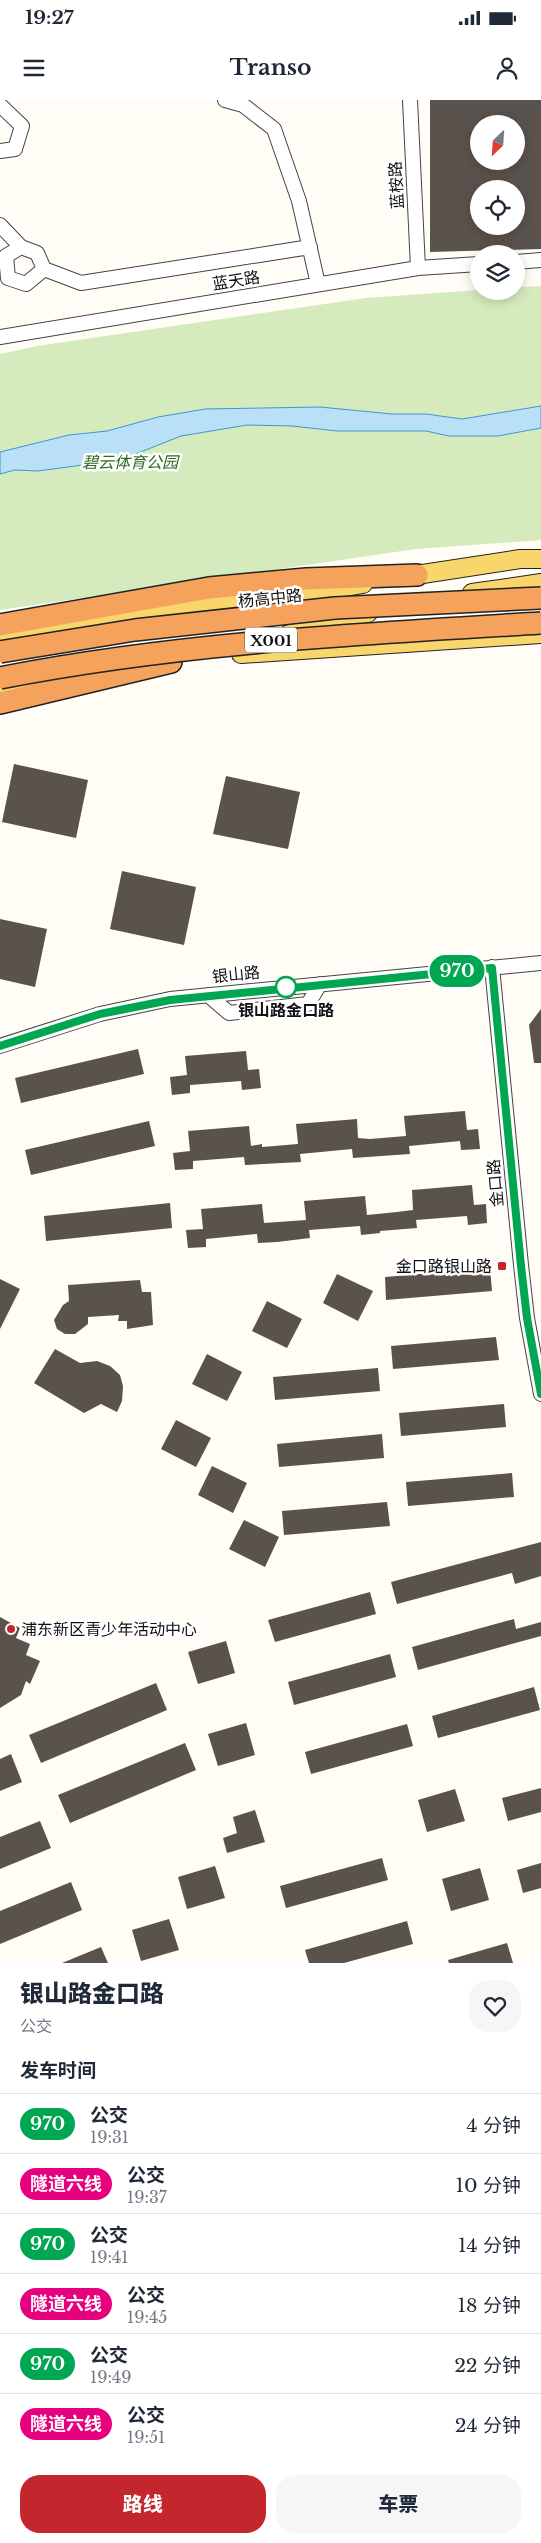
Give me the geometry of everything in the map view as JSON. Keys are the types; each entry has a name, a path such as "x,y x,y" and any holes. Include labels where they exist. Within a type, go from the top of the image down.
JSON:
{"highway":[{"path":"0,625 209,588 306,579 417,575"},
{"name":"杨高中路","path":"0,652 135,630 335,608 541,598"},
{"name":"X001","path":"0,678 44,669 199,647 541,622"},
{"path":"0,703 171,662"}],"main road":[{"name":"杨高中路","path":"0,637 59,625 174,607 298,596 417,575 520,560 541,559"},
{"name":"杨高中路","path":"0,689 93,670 228,655 320,624 447,596 541,583"},
{"name":"X001","path":"228,655 541,634"}],"street":[{"path":"225,100 244,102 274,129 299,201 318,284"},
{"name":"蓝桉路","path":"410,100 418,268"},
{"path":"0,106 22,126 15,149 0,150"},
{"path":"0,226 21,247 37,253 44,269 81,284 310,247"},
{"path":"21,247 6,256 8,278 26,284 44,269"},
{"path":"525,261 541,260"},
{"name":"蓝天路","path":"0,338 418,268 470,265"},
{"name":"银山路","path":"0,1046 66,1024 135,1005 208,995 541,963"},
{"name":"金口路","path":"492,968 521,1266 528,1326 541,1394"},
{"path":"208,995 229,1013 308,1004 320,984"}],"green space":[{"name":"碧云体育公园","path":"541,286 541,540 416,549 0,610 0,354 37,346 366,298 470,291 470,300 525,300 525,287"}],"water":[{"path":"541,406 541,428 498,436 449,436 426,431 337,431 292,426 247,425 181,436 113,463 38,471 15,470 0,474 0,452 69,435 107,431 158,417 205,409 320,407 392,414 426,414 462,419"}],"building":[{"path":"430,100 541,100 541,249 525,249 525,245 470,245 470,251 430,252"},
{"path":"14,764 88,780 76,838 2,822"},
{"path":"226,776 300,792 288,849 213,834"},
{"path":"122,871 196,887 184,945 110,929"},
{"path":"0,919 47,929 35,987 0,979"},
{"path":"541,1009 541,1063 534,1063 529,1025"},
{"path":"138,1049 144,1074 21,1103 15,1078"},
{"path":"246,1051 248,1070 259,1069 261,1088 242,1090 241,1081 190,1085 190,1093 172,1095 170,1077 187,1075 185,1056"},
{"path":"465,1111 467,1130 478,1129 480,1149 461,1150 460,1141 409,1146 410,1154 353,1158 352,1149 300,1154 301,1162 245,1165 244,1157 193,1161 193,1169 175,1170 173,1153 190,1151 188,1131 249,1126 251,1146 262,1144 262,1147 298,1144 296,1124 357,1119 358,1138 370,1139 406,1136 404,1116"},
{"path":"149,1121 155,1146 31,1175 25,1150"},
{"path":"472,1185 474,1205 486,1204 487,1223 468,1225 467,1216 416,1220 417,1228 380,1231 380,1233 361,1235 360,1226 309,1230 310,1238 258,1243 257,1234 206,1239 206,1247 188,1248 186,1230 203,1229 201,1209 262,1204 264,1223 306,1220 304,1201 365,1196 367,1215 413,1210 412,1190"},
{"path":"170,1203 172,1228 46,1241 44,1216"},
{"path":"490,1268 492,1291 386,1300 385,1277"},
{"path":"337,1274 373,1291 358,1321 323,1303"},
{"path":"0,1279 20,1289 0,1329"},
{"path":"140,1280 142,1292 151,1292 153,1325 127,1329 127,1321 118,1321 119,1315 88,1317 88,1324 75,1334 65,1334 57,1329 54,1320 63,1305 69,1301 68,1285"},
{"path":"267,1301 302,1319 287,1348 252,1331"},
{"path":"496,1337 499,1360 393,1369 391,1346"},
{"path":"55,1349 80,1363 97,1361 110,1366 120,1375 123,1386 122,1401 117,1412 101,1404 84,1413 34,1383"},
{"path":"207,1354 242,1372 227,1401 192,1384"},
{"path":"378,1368 380,1391 275,1400 273,1377"},
{"path":"504,1404 506,1427 401,1436 399,1413"},
{"path":"176,1420 211,1438 196,1467 161,1449"},
{"path":"382,1434 384,1458 279,1467 277,1444"},
{"path":"212,1466 247,1483 233,1513 198,1495"},
{"path":"512,1473 514,1497 408,1506 406,1482"},
{"path":"387,1502 390,1526 284,1535 282,1511"},
{"path":"244,1520 279,1537 265,1567 229,1549"},
{"path":"541,1542 541,1576 515,1584 512,1573 397,1604 391,1582"},
{"path":"370,1592 376,1614 275,1642 268,1620"},
{"name":"浦东新区青少年活动中心","path":"0,1617 20,1628 16,1638 30,1644 26,1655 40,1661 30,1684 26,1681 21,1695 0,1708"},
{"path":"514,1619 516,1629 541,1622 541,1636 418,1670 412,1647"},
{"path":"226,1641 235,1673 198,1684 188,1652"},
{"path":"390,1654 396,1677 294,1705 288,1682"},
{"path":"156,1683 167,1710 41,1763 29,1735"},
{"path":"534,1687 540,1710 438,1738 432,1716"},
{"path":"246,1723 255,1755 218,1766 208,1734"},
{"path":"407,1724 413,1746 311,1774 305,1752"},
{"path":"185,1743 196,1770 70,1823 58,1795"},
{"path":"11,1754 22,1782 0,1791 0,1759"},
{"path":"541,1788 541,1812 508,1821 502,1798"},
{"path":"455,1789 465,1821 427,1832 418,1800"},
{"path":"255,1810 265,1842 227,1853 223,1838 237,1833 233,1817"},
{"path":"40,1821 51,1848 0,1869 0,1837"},
{"path":"382,1858 388,1880 286,1908 280,1886"},
{"path":"541,1863 541,1888 523,1893 517,1870"},
{"path":"215,1866 225,1898 187,1909 178,1877"},
{"path":"480,1868 489,1900 451,1911 442,1879"},
{"path":"71,1882 82,1910 0,1944 0,1911"},
{"path":"169,1919 179,1950 141,1961 132,1930"},
{"path":"407,1921 413,1944 344,1963 309,1963 305,1950"},
{"path":"507,1943 513,1963 449,1963 448,1960"},
{"path":"101,1947 108,1963 62,1963"}],"bus line":[{"name":"970","path":"0,1046 66,1024 135,1005 208,995 492,968 521,1266 527,1318 541,1394"}],"place":[{"name":"银山路金口路","path":"286,987"},
{"name":"金口路银山路","path":"502,1266"},
{"name":"浦东新区青少年活动中心","path":"11,1629"}]}
